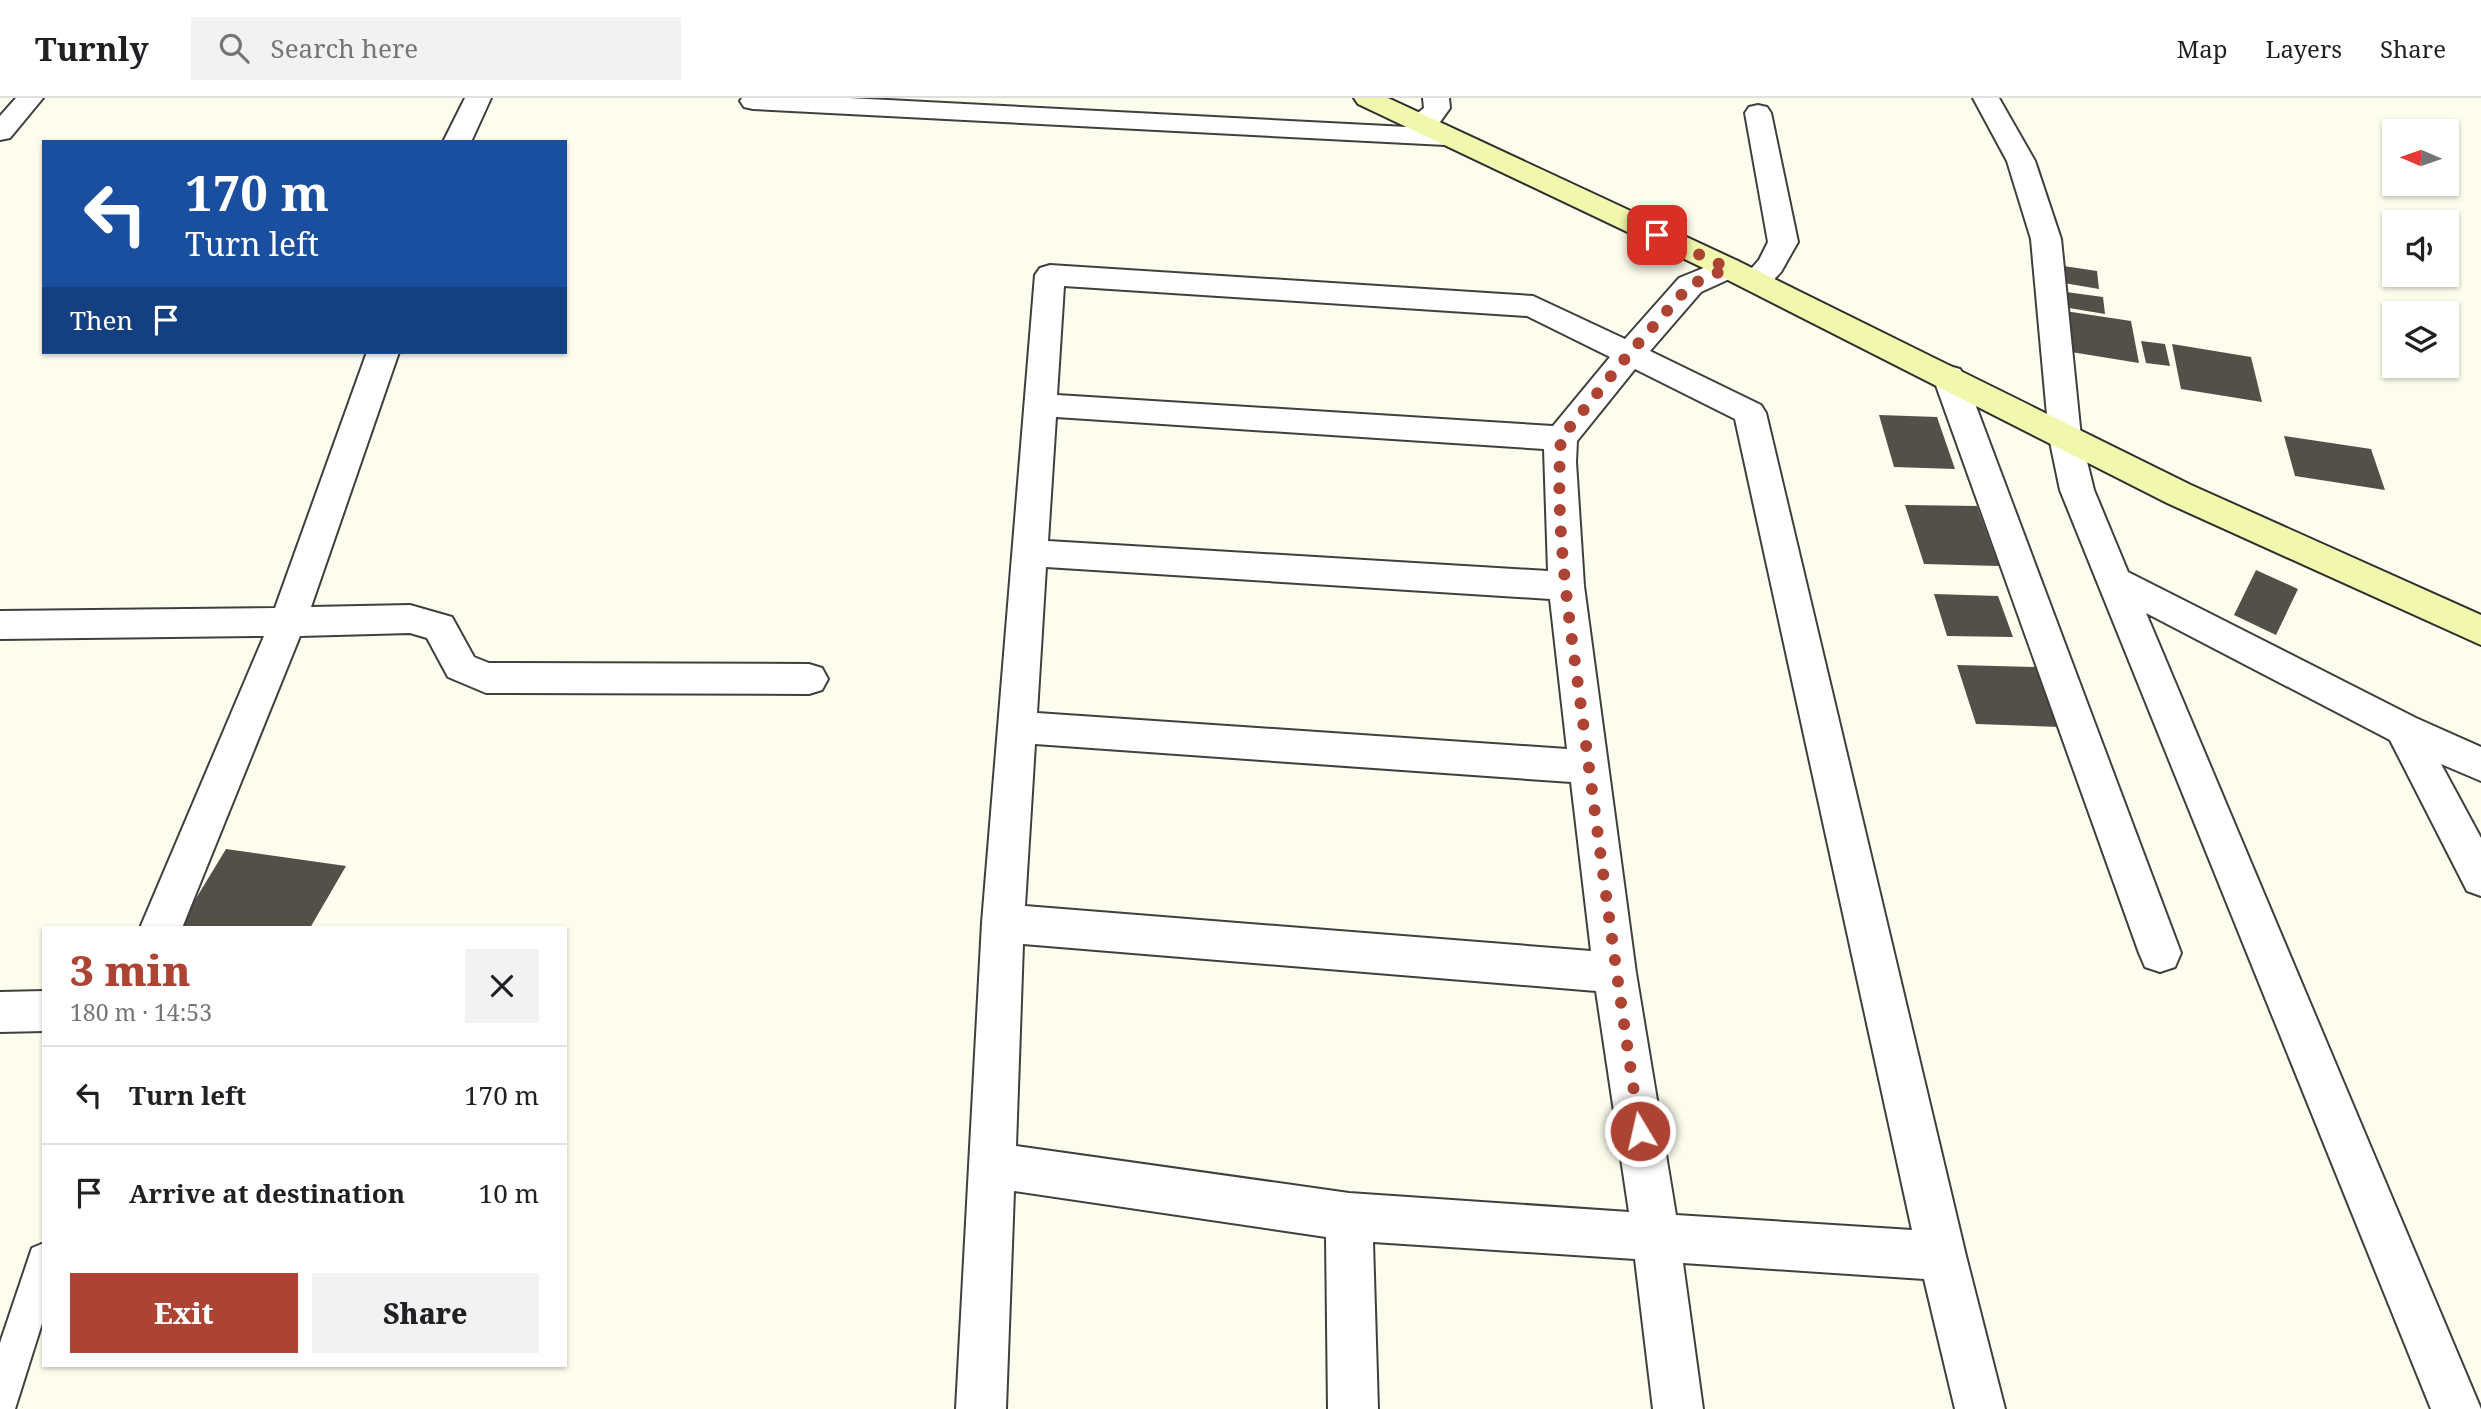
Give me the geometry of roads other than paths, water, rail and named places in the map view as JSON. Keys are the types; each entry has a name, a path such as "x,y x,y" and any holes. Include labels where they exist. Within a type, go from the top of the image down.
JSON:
{"street":[{"path":"0,132 30,98"},
{"path":"458,140 478,98"},
{"path":"1367,98 1741,275 2179,494 2481,631"},
{"path":"1432,130 1431,116 1437,108 1436,98"},
{"path":"1986,98 2021,161 2046,239 2065,437 2077,490 2456,1409"},
{"path":"753,101 1432,130"},
{"path":"1678,1409 1656,1237 1615,973 1566,586 1559,462 1561,438 1628,355 1690,285 1741,275 1771,265 1783,242 1758,113"},
{"path":"981,1409 1003,923 1049,275 1533,306 1750,413 1942,1256 1980,1409"},
{"path":"162,926 288,622 382,354"},
{"path":"1949,377 2160,953"},
{"path":"1040,405 1561,438"},
{"path":"1030,553 1566,586"},
{"path":"2115,581 2403,729 2481,765"},
{"path":"0,625 410,619 439,626 461,667 486,678 809,679"},
{"path":"1017,727 1589,767"},
{"path":"2403,729 2481,878"},
{"path":"1003,923 1615,973"},
{"path":"0,1012 42,1011"},
{"path":"991,1165 1349,1217 1942,1256"},
{"path":"1349,1217 1353,1409"}],"lane":[{"path":"0,1400 42,1266"}]}
